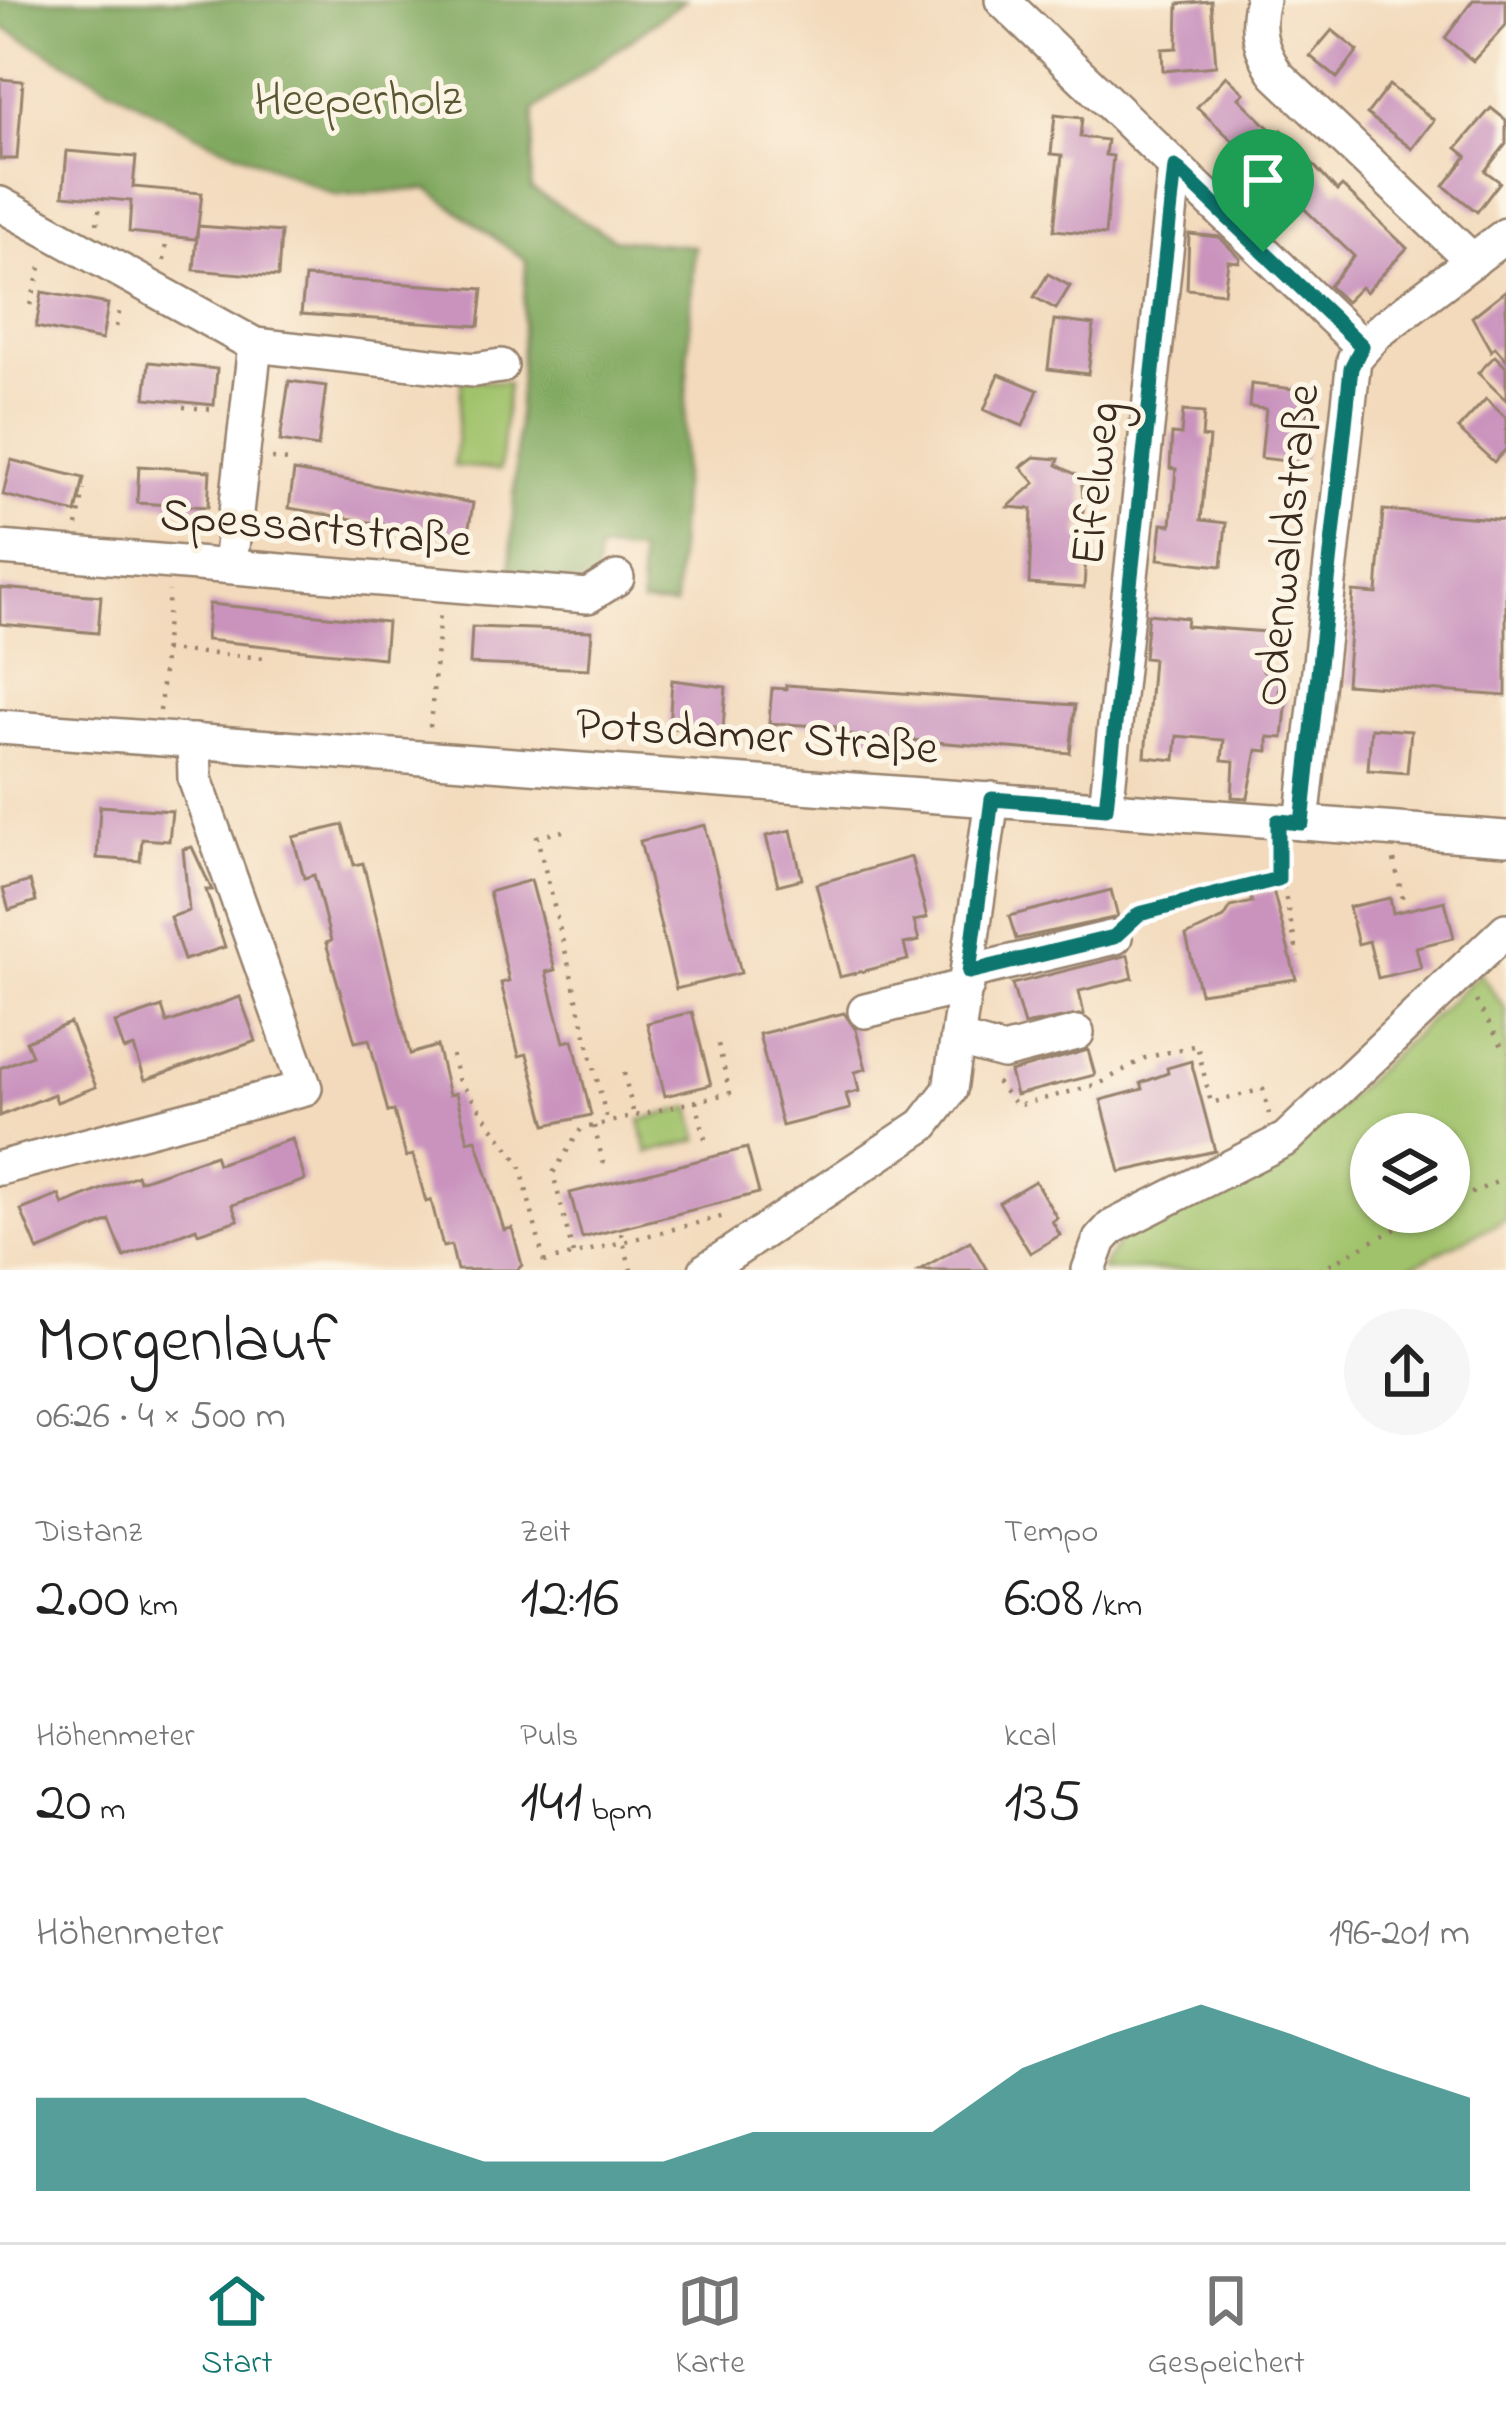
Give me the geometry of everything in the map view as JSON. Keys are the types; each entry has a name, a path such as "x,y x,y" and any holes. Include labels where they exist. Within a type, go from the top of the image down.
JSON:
{"street":[{"path":"1002,0 1362,346"},
{"path":"1262,0 1258,32 1277,75 1472,261"},
{"name":"Eifelweg","path":"1106,808 1175,167"},
{"path":"0,204 255,345 474,370 501,366"},
{"name":"Odenwaldstraße","path":"1290,822 1351,368 1362,346 1506,235"},
{"path":"230,565 255,345"},
{"name":"Spessartstraße","path":"0,548 588,596 617,578"},
{"name":"Potsdamer Straße","path":"0,727 1506,838"},
{"path":"0,1168 305,1088 192,772 194,741"},
{"path":"706,1270 923,1125 945,1102 958,1049 992,799"},
{"path":"1089,1270 1100,1240 1112,1228 1286,1139 1506,930"},
{"path":"866,1011 1114,937"},
{"path":"958,1049 1003,1052 1077,1033"}],"path":[{"path":"30,304 40,267 57,236"},
{"path":"160,716 171,561"},
{"path":"427,757 442,584"},
{"path":"164,650 266,658"},
{"path":"1290,822 1278,879 1298,957"},
{"path":"1395,830 1393,855 1403,901"},
{"path":"563,831 537,837 607,1122"},
{"path":"1114,937 1139,914 1278,879"},
{"path":"1457,976 1506,1053"},
{"path":"570,1006 578,1005"},
{"path":"573,1254 553,1173 581,1129 730,1093 718,1044"},
{"path":"958,1049 981,1065 1017,1106 1099,1084 1145,1058 1197,1045 1211,1103 1263,1089 1271,1123 1286,1139"},
{"path":"452,1055 458,1079 520,1164 546,1270"},
{"path":"623,1073 634,1116"},
{"path":"696,1101 707,1147"},
{"path":"594,1126 605,1170"},
{"path":"1470,1194 1506,1178"},
{"path":"544,1262 725,1216"},
{"path":"621,1233 631,1270"},
{"path":"1319,1270 1388,1233"}],"green space":[{"name":"Heeperholz","path":"0,0 685,0 534,110 531,189 614,239 694,246 675,606 642,604 639,552 598,550 595,583 510,577 526,261 428,189 336,195 197,135 0,26"},
{"path":"462,379 508,383 500,470 454,466"},
{"path":"1480,973 1506,1010 1506,1219 1403,1270 1101,1270 1123,1235 1296,1146"},
{"path":"691,1107 699,1140 648,1153 640,1120"}],"building":[{"path":"1473,0 1506,0 1506,25 1473,61 1445,38"},
{"path":"1211,1 1216,66 1163,71 1162,49 1177,48 1178,4"},
{"path":"1332,30 1358,51 1337,78 1310,56"},
{"path":"1226,76 1244,93 1239,98 1277,136 1282,130 1337,191 1342,186 1407,248 1366,292 1361,287 1346,302 1329,286 1354,256 1197,107"},
{"path":"0,79 23,81 17,159 0,159"},
{"path":"1389,85 1434,120 1412,149 1367,114"},
{"path":"1491,108 1506,120 1506,144 1485,171 1500,182 1477,212 1444,186 1467,156 1457,148"},
{"path":"1055,115 1082,118 1080,137 1107,140 1105,155 1113,156 1105,235 1054,230 1062,155 1051,154"},
{"path":"67,151 136,157 133,187 202,193 196,239 129,232 131,201 63,195"},
{"path":"198,226 281,232 278,277 194,270"},
{"path":"1189,234 1219,237 1240,258 1239,262 1228,261 1224,293 1187,289"},
{"path":"1048,274 1070,286 1056,309 1034,297"},
{"path":"305,277 483,289 479,326 301,314"},
{"path":"1506,290 1506,360 1495,347 1491,351 1472,317"},
{"path":"42,292 108,304 102,340 36,327"},
{"path":"1054,320 1094,325 1088,374 1048,369"},
{"path":"1495,356 1506,367 1506,400 1478,373"},
{"path":"149,362 217,369 214,405 145,398"},
{"path":"999,374 1038,390 1023,426 984,410"},
{"path":"289,381 326,386 318,447 280,441"},
{"path":"1251,384 1311,391 1303,463 1261,458 1266,409 1249,407"},
{"path":"1486,399 1506,418 1506,449 1494,462 1458,429"},
{"path":"1183,411 1204,413 1202,437 1209,438 1201,520 1226,523 1222,566 1158,559 1162,524 1171,525 1176,469 1170,468 1172,434 1181,435"},
{"path":"1034,457 1059,459 1057,465 1081,477 1084,505 1078,537 1087,538 1084,588 1029,584 1032,509 1008,507 1035,483 1021,467"},
{"path":"11,460 84,478 76,513 3,495"},
{"path":"139,466 210,471 208,507 137,503"},
{"path":"294,471 473,503 467,539 289,508"},
{"path":"1383,510 1506,520 1506,696 1346,684 1353,592 1377,594"},
{"path":"0,588 101,596 98,633 0,624"},
{"path":"209,604 387,622 384,658 206,640"},
{"path":"1148,614 1187,618 1186,626 1266,632 1263,671 1280,677 1279,697 1287,698 1283,738 1268,737 1268,751 1257,750 1248,798 1232,797 1234,761 1222,760 1224,740 1177,736 1175,760 1145,757 1153,659 1144,658"},
{"path":"472,627 592,631 589,669 470,664"},
{"path":"672,680 726,687 723,729 669,728"},
{"path":"786,685 1075,705 1070,753 836,734 836,727 769,723 772,688 786,689"},
{"path":"1371,728 1411,731 1407,773 1368,770"},
{"path":"100,806 172,811 169,841 142,839 140,861 97,858"},
{"path":"343,825 354,865 363,863 410,1054 437,1046 449,1095 456,1093 468,1141 476,1139 504,1230 512,1228 522,1265 517,1270 457,1270 451,1245 443,1247 413,1155 406,1157 394,1111 388,1112 369,1039 355,1042 326,943 331,941 314,875 304,878 293,837"},
{"path":"705,825 741,973 676,989 640,841"},
{"path":"791,830 802,879 778,885 766,836"},
{"path":"192,847 212,890 206,890 225,947 184,960 170,917 189,911 183,849"},
{"path":"911,857 927,918 914,921 919,941 904,944 908,960 840,977 816,884"},
{"path":"531,880 555,970 546,972 564,1042 573,1040 591,1115 546,1125 527,1054 519,1056 501,983 509,981 489,892"},
{"path":"30,881 36,901 9,910 3,889"},
{"path":"1111,890 1118,917 1016,939 1009,916"},
{"path":"1273,890 1296,979 1200,993 1186,936 1224,918 1231,907 1252,902 1250,896"},
{"path":"1390,898 1393,913 1445,901 1454,938 1416,947 1421,968 1378,978 1369,941 1358,944 1349,907"},
{"path":"1128,955 1133,978 1079,991 1084,1014 1024,1025 1012,984"},
{"path":"240,997 256,1041 145,1080 134,1047 124,1050 115,1023 162,1007 167,1023"},
{"path":"692,1012 711,1085 665,1096 647,1023"},
{"path":"844,1013 856,1030 866,1069 855,1072 859,1091 846,1094 850,1109 782,1126 759,1034"},
{"path":"70,1023 96,1087 57,1102 54,1094 0,1116 0,1068 32,1055 26,1041"},
{"path":"1088,1050 1095,1075 1016,1095 1010,1072"},
{"path":"1191,1061 1215,1151 1120,1172 1101,1100 1143,1089 1141,1083"},
{"path":"292,1139 305,1180 232,1205 238,1220 198,1233 196,1228 124,1257 110,1221 38,1251 21,1210 59,1195 63,1205 137,1175 139,1181 215,1155 218,1164"},
{"path":"747,1148 759,1193 582,1238 570,1193"},
{"path":"1035,1181 1057,1218 1052,1221 1060,1235 1030,1253 999,1202"},
{"path":"970,1241 987,1270 919,1270"}],"route":[{"path":"1175,167 1263,252 1362,346 1351,368 1302,823 1278,821 1278,879 1139,914 1114,937 969,972 992,799 1106,808 1175,167"}]}
